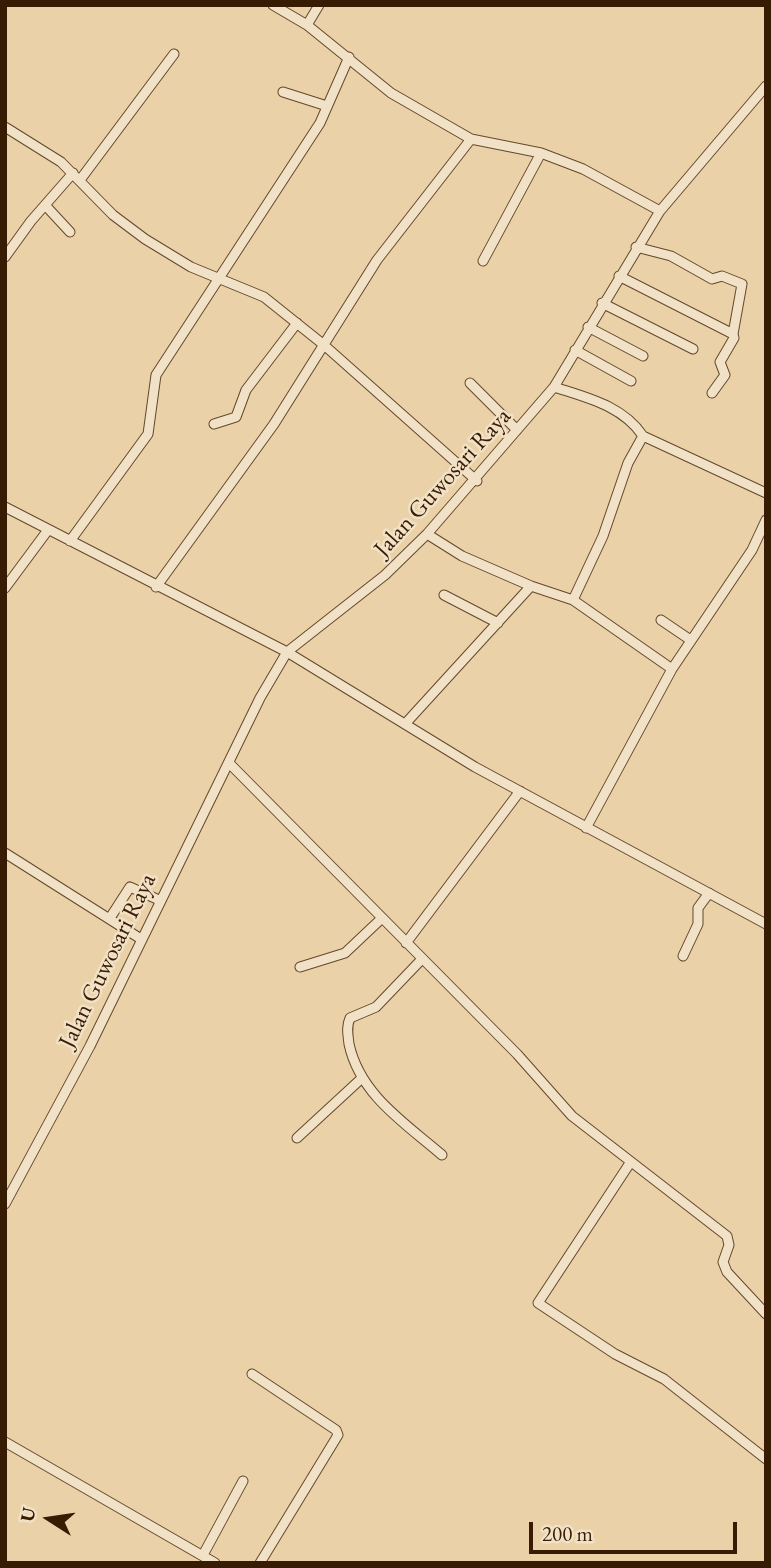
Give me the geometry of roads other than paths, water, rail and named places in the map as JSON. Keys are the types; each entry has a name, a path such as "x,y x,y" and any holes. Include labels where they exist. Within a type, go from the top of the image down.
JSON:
{"street":[{"path":"273,5 307,24 391,93 471,139 541,153 583,169 660,211"},
{"path":"307,24 319,5"},
{"path":"80,180 174,54"},
{"path":"69,541 148,434 156,375 320,123 349,57"},
{"name":"Jalan Guwosari Raya","path":"6,1202 90,1045 159,900 287,652 385,575 477,481 555,387 602,303 660,211 766,86"},
{"path":"284,92 327,106"},
{"path":"5,127 37,145 73,173 113,215 145,239 191,267 256,292 324,345 477,481"},
{"path":"156,587 274,424 377,260 471,139"},
{"path":"483,261 541,153"},
{"path":"5,257 73,173"},
{"path":"45,205 70,232"},
{"path":"636,247 671,256 712,279 722,276 742,284 734,338 720,362 725,375 712,393"},
{"path":"619,276 733,334"},
{"path":"602,303 693,349"},
{"path":"214,424 236,417 246,390 297,323"},
{"path":"588,327 643,356"},
{"path":"575,349 631,381"},
{"path":"470,383 517,430"},
{"path":"555,387 624,414 643,436 766,493"},
{"path":"573,600 603,536 628,463 643,436"},
{"path":"5,508 287,652 520,792 766,924"},
{"path":"586,828 689,639 752,550 766,520"},
{"path":"5,587 48,530"},
{"path":"427,534 462,556 531,586 573,600 672,669"},
{"path":"405,724 531,586"},
{"path":"444,595 498,622"},
{"path":"662,620 689,639"},
{"path":"229,762 517,1054 572,1116 727,1236 729,1245 723,1262 727,1272 766,1314"},
{"path":"405,943 520,792"},
{"path":"5,853 141,939"},
{"path":"110,918 130,887 159,900"},
{"path":"683,956 697,926 698,908 709,893"},
{"path":"300,967 345,953 381,919"},
{"path":"422,959 376,1007 351,1018 347,1024 351,1052 362,1078 376,1099 442,1155"},
{"path":"297,1138 362,1078"},
{"path":"630,1163 538,1303 615,1354 664,1379 766,1458"},
{"path":"252,1374 336,1430 338,1435 260,1563"},
{"path":"5,1443 215,1563"},
{"path":"203,1555 243,1481"}]}
